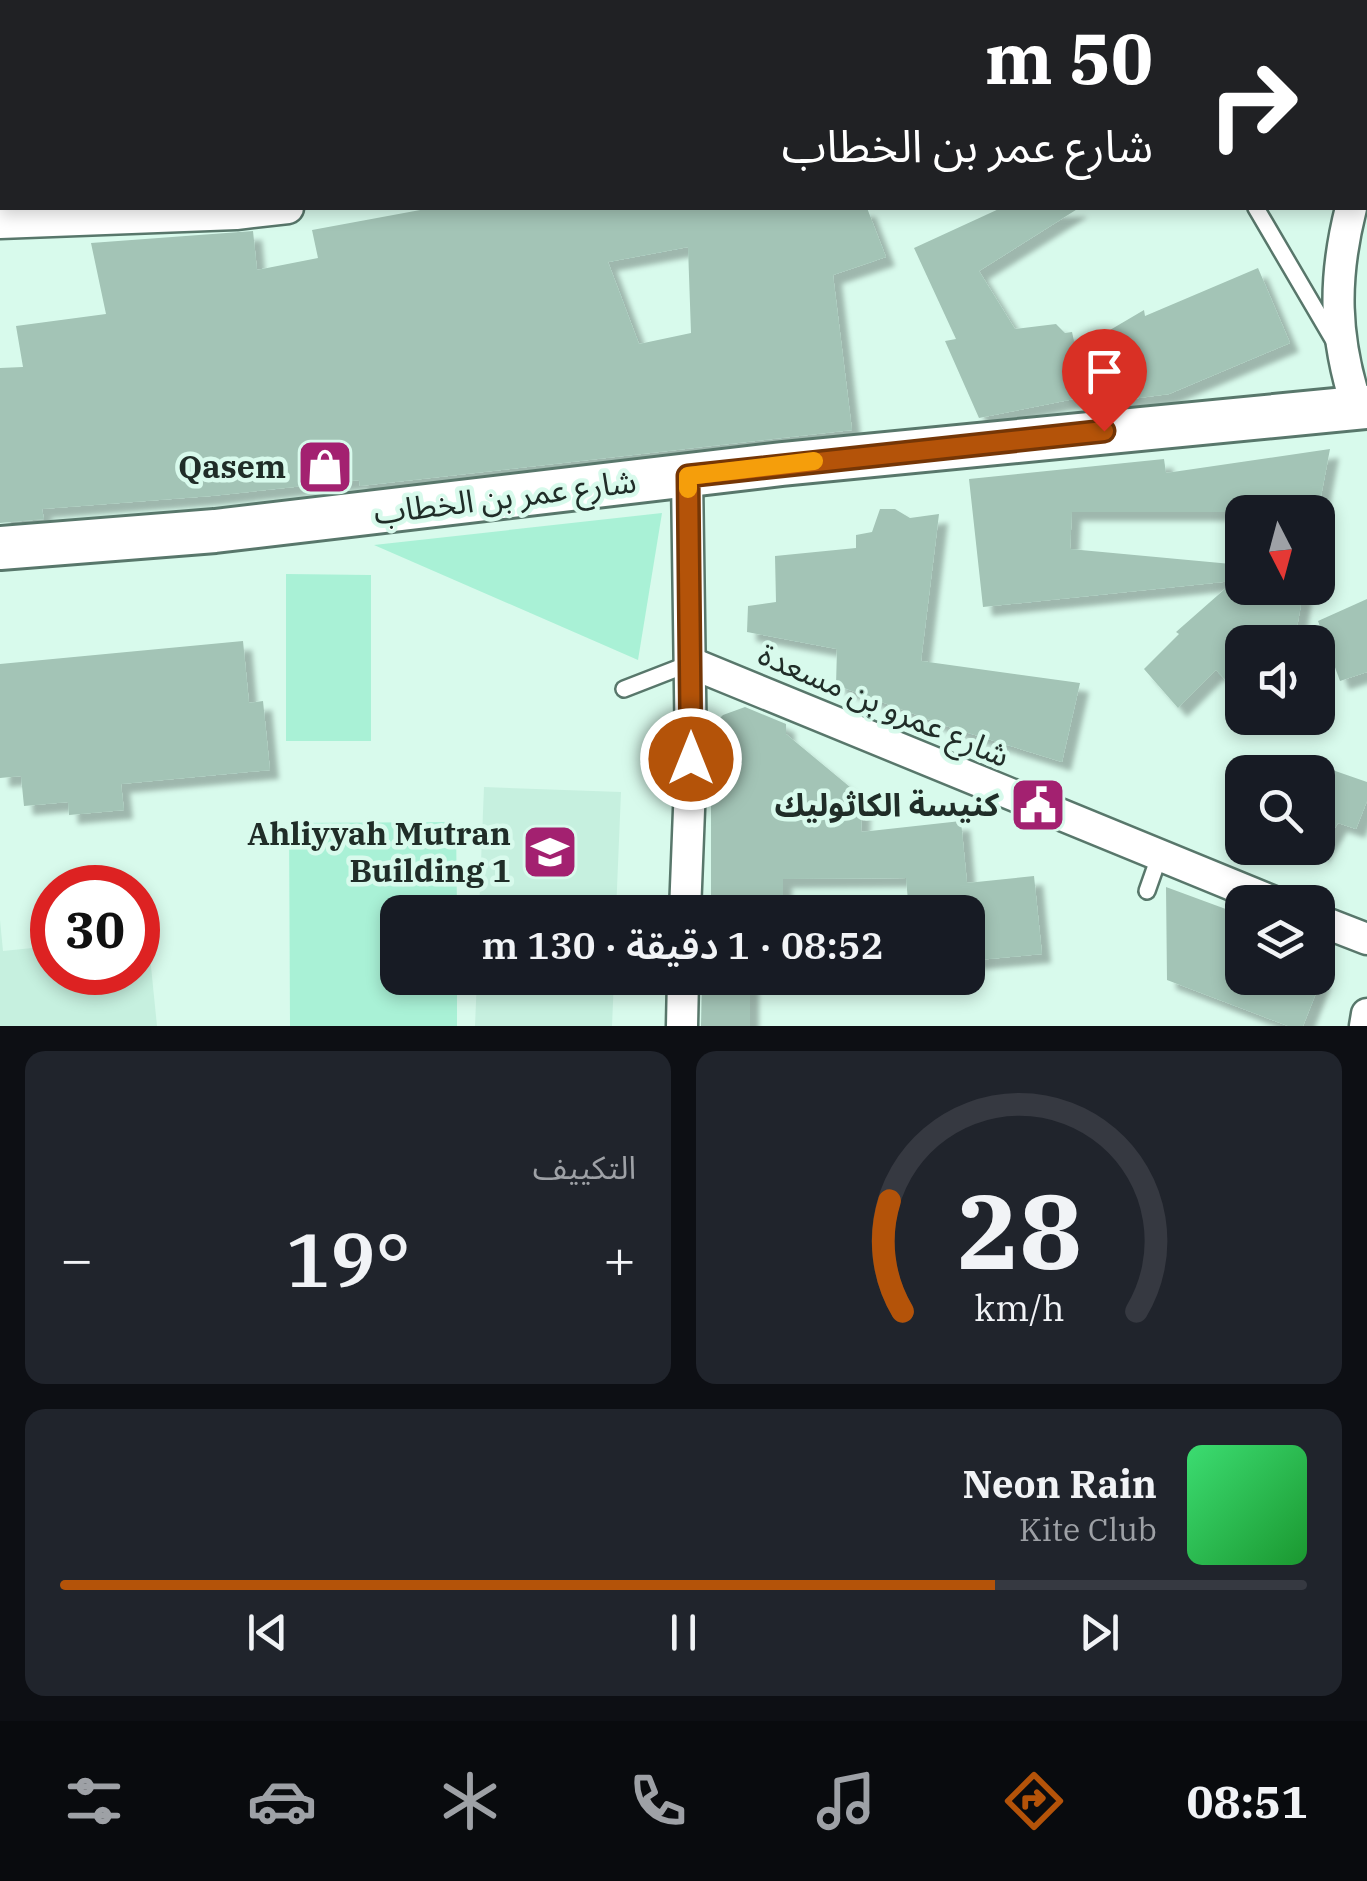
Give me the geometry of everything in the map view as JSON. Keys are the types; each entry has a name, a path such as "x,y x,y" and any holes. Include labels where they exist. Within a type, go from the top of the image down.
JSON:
{"street":[{"path":"0,223 271,210"},
{"path":"1350,210 1338,278 1340,354 1362,407"},
{"name":"شارع عمر بن الخطاب","path":"0,548 214,531 1068,434 1362,407"},
{"path":"686,895 691,759 688,476"},
{"name":"شارع عمرو بن مسعدة","path":"690,662 1231,885"},
{"path":"1335,927 1367,939"},
{"path":"682,1026 683,995"},
{"path":"1364,1026 1367,1014"}],"lane":[{"path":"1257,210 1340,354"},
{"path":"624,689 690,662"},
{"path":"1147,890 1159,857"}],"shaded area":[{"path":"662,513 638,660 374,545"},
{"path":"286,574 371,575 371,741 286,741"},
{"name":"Ahliyyah Mutran Building 1","path":"484,787 621,792 617,895 480,895"},
{"path":"456,822 457,895 380,895 380,995 457,995 457,1026 290,1026 289,823"},
{"path":"0,920 3,951 30,948 30,995 154,995 157,1026 0,1026"},
{"name":"Ahliyyah Mutran Building 1","path":"476,995 613,995 612,1026 475,1026"}],"building":[{"path":"420,210 868,210 886,257 833,275 852,430 360,486 359,480 42,509 44,519 0,523 0,368 23,367 16,326 106,314 91,243 253,231 257,270 318,258 312,230","holes":["688,247 691,333 639,344 608,262"]},
{"path":"997,210 1076,210 979,271 1015,329 1056,324 1065,333 1072,332 1076,350 1144,310 1145,316 1258,268 1290,343 1169,394 1101,403 1099,394 979,418 945,341 956,339 914,248"},
{"path":"1330,449 1321,495 1225,495 1225,512 1072,512 1070,549 1225,563 1225,582 983,607 969,479 1164,459 1166,473"},
{"path":"880,509 895,509 910,518 939,514 921,661 1080,683 1062,762 949,727 836,685 837,649 747,632 748,606 776,602 775,556 856,548 856,535 872,532"},
{"path":"1225,589 1225,605 1301,605 1297,625 1225,625 1225,679 1216,670 1178,708 1144,669 1179,634 1176,632"},
{"path":"1367,599 1367,672 1340,681 1335,667 1335,625 1319,625 1318,621"},
{"path":"243,641 249,703 263,701 270,770 121,784 124,810 69,815 68,802 24,806 21,776 0,778 0,664"},
{"path":"745,707 786,724 786,734 862,797 861,832 961,821 967,883 1034,876 1042,954 985,959 985,895 908,895 906,878 783,879 783,895 711,895 711,738 715,723 723,715"},
{"path":"1335,771 1367,782 1367,801 1356,829 1338,823 1335,828"},
{"path":"1166,887 1225,909 1225,995 1315,995 1303,1026 1288,1026 1167,980"},
{"path":"702,995 750,995 750,1026 701,1026"}],"slow traffic":[{"path":"688,489 688,476 814,461"}],"place":[{"name":"Qasem","path":"325,467"},
{"name":"كنيسة الكاثوليك","path":"1038,805"},
{"name":"Ahliyyah Mutran Building 1","path":"550,852"}],"route":[{"path":"691,759 688,476 1104,431"}]}
